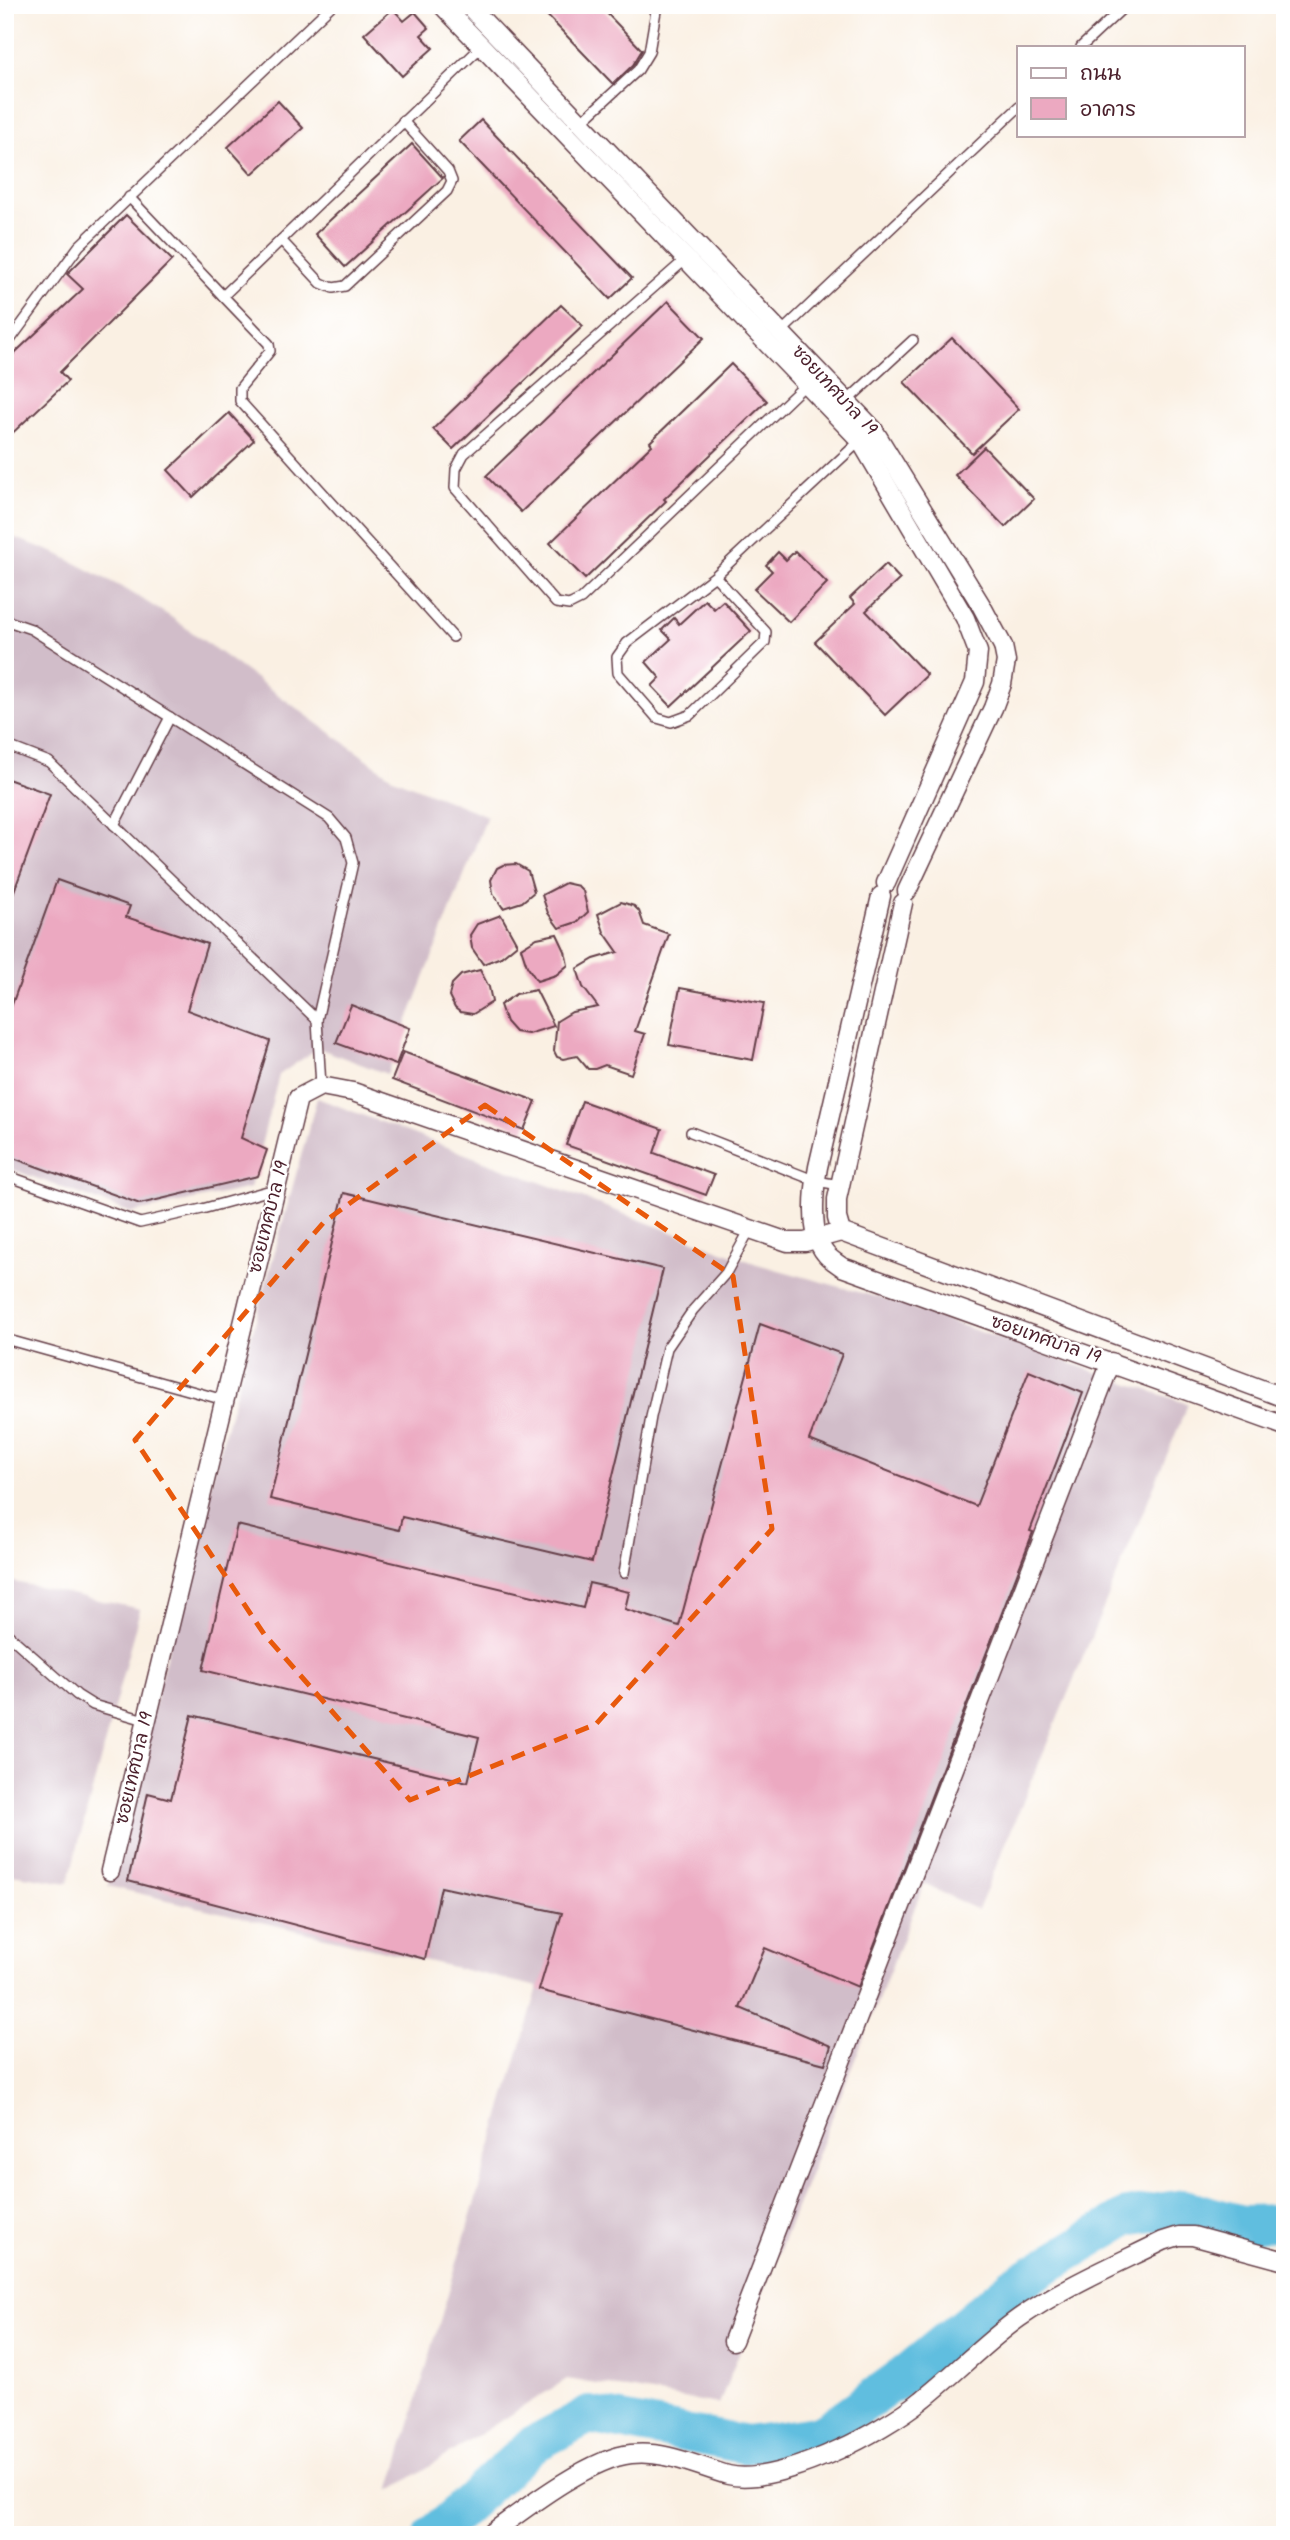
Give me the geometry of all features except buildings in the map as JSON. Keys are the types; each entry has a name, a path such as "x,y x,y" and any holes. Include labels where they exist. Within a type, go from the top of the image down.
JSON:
{"street":[{"name":"ซอยเทศบาล 19","path":"442,5 686,259 847,401 954,560 1003,646 1006,660 1002,684 993,708 905,897 837,1199 837,1218 841,1232 1285,1398"},
{"name":"ซอยเทศบาล 19","path":"468,5 580,122 775,339 806,384 867,434 936,570 965,618 978,652 975,682 884,889 816,1181 813,1209 824,1252 842,1267 1285,1426"},
{"path":"936,570 954,560"},
{"name":"ซอยเทศบาล 19","path":"110,1871 298,1098 321,1086"},
{"path":"321,1086 353,1092 788,1242 805,1242 841,1232"},
{"path":"733,2341 1111,1362"},
{"path":"489,2535 541,2497 616,2457 652,2454 691,2462 731,2475 749,2476 779,2470 843,2448 920,2402 996,2336 1046,2301 1163,2241 1179,2236 1193,2236 1285,2261"}],"lane":[{"path":"5,347 79,246 332,5"},
{"path":"580,122 638,70 649,52 657,5"},
{"path":"1082,46 1126,5"},
{"path":"223,296 496,34"},
{"path":"775,339 1017,109"},
{"path":"281,240 321,283 333,288 345,286 447,191 452,181 449,171 403,121"},
{"path":"129,197 269,344 270,351 240,388 240,401 453,637"},
{"path":"686,259 464,454 456,469 455,488 556,603 569,605 581,599 806,384"},
{"path":"847,401 913,340"},
{"path":"715,576 760,623 766,632 765,642 690,715 671,722 657,718 618,673 617,657 627,643 715,576 867,434"},
{"path":"5,620 31,629 329,818 346,838 354,863 317,1020 321,1086"},
{"path":"114,825 170,717"},
{"path":"5,745 48,762 317,1020"},
{"path":"691,1132 816,1181 840,1185"},
{"path":"5,1175 141,1223 275,1189"},
{"path":"624,1573 651,1417 667,1348 693,1310 726,1273 750,1229"},
{"path":"5,1339 224,1400"},
{"path":"5,1632 77,1695 93,1705 145,1720"}],"highlighted area":[{"path":"485,1105 733,1276 772,1529 596,1724 410,1800 264,1634 135,1440 324,1222"}],"shaded area":[{"path":"5,534 58,554 127,590 171,617 393,778 487,816 387,1074 318,1048 279,1075 250,1188 132,1213 5,1167"},
{"path":"317,1098 757,1264 891,1301 1188,1404 978,1910 924,1884 719,2404 567,2379 390,2491 538,1987 108,1886 203,1512"},
{"path":"5,1580 140,1609 68,1883 5,1873"}],"waterway":[{"path":"433,2535 532,2445 589,2415 746,2445 822,2434 907,2373 1014,2285 1127,2217 1184,2208 1242,2224 1285,2223"}]}
